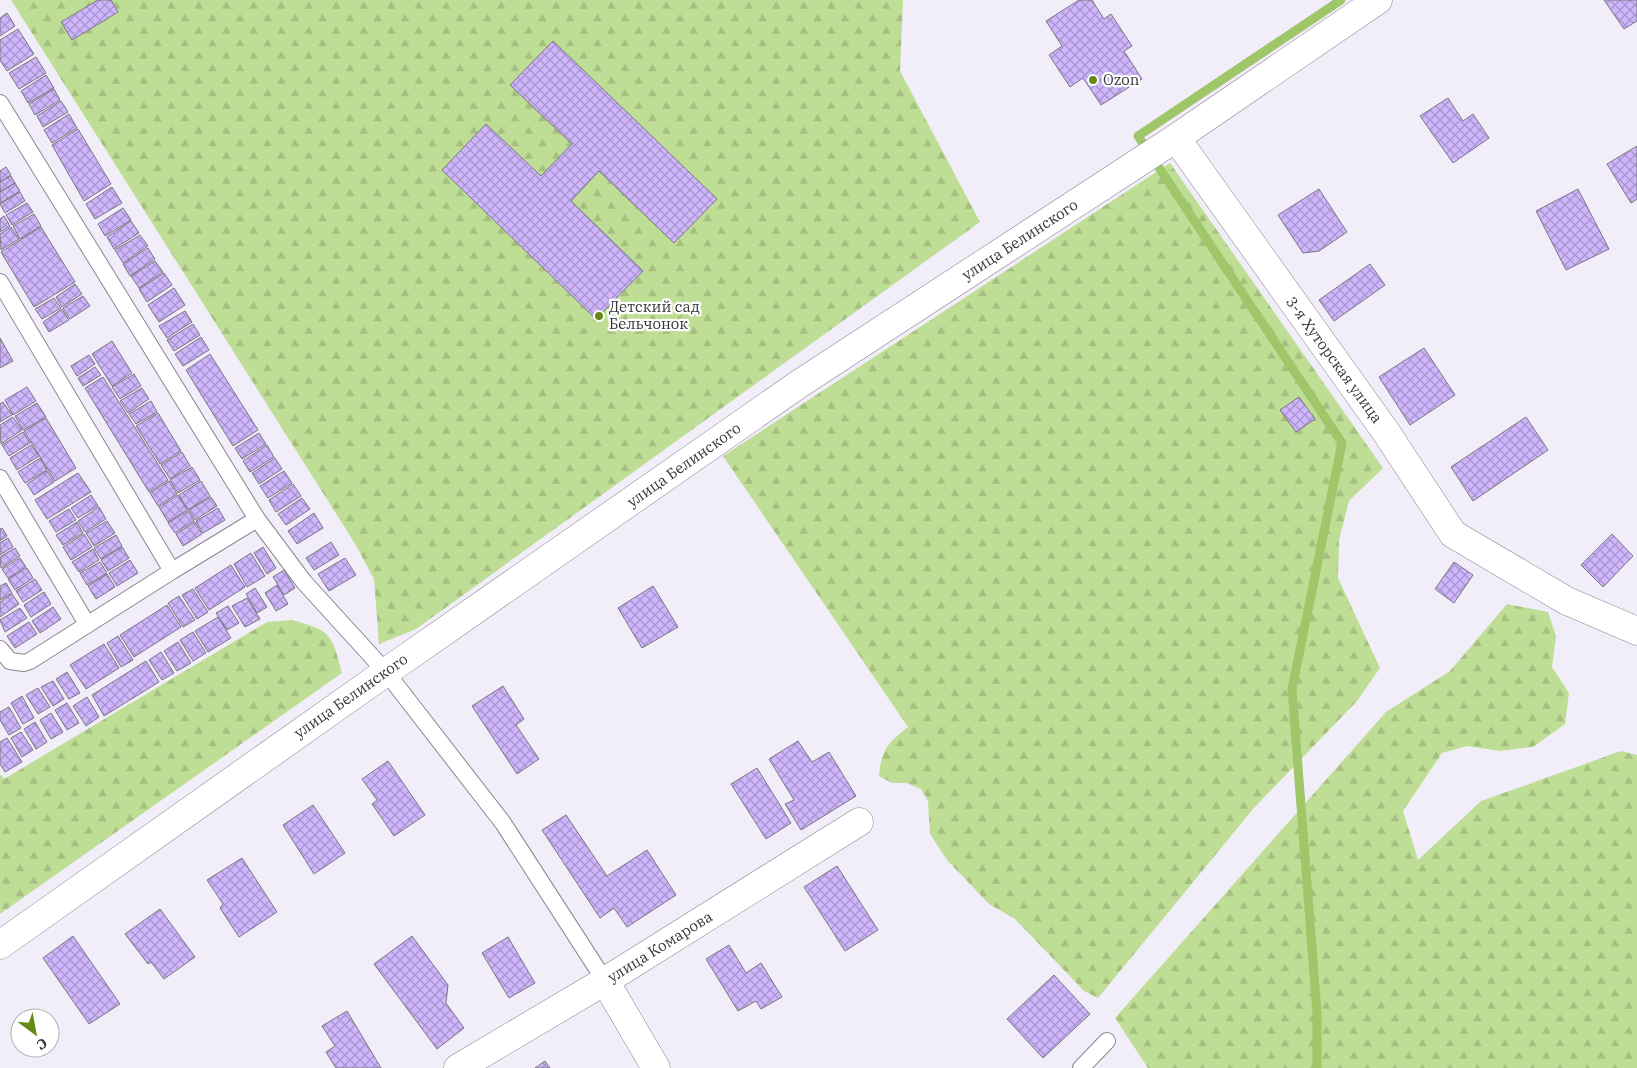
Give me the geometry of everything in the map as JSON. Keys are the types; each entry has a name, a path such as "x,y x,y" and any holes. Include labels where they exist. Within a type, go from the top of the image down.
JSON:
{"street":[{"name":"улица Белинского","path":"0,945 386,672 800,384 1176,138 1378,0"},
{"name":"3-я Хуторская улица","path":"1176,138 1386,432 1453,534 1567,601 1637,631"},
{"name":"улица Комарова","path":"458,1068 605,980 860,822"},
{"path":"605,980 656,1068"}],"lane":[{"path":"0,103 258,519 304,582 386,672 502,824 605,980"},
{"path":"0,282 172,572"},
{"path":"0,478 87,624"},
{"path":"0,649 7,659 24,663 258,519"},
{"path":"1081,1068 1107,1041"}],"green space":[{"path":"11,0 903,0 900,71 980,222 416,629 379,644 374,579 354,542"},
{"path":"1170,163 1383,468 1349,501 1339,540 1338,578 1380,668 1357,701 1253,809 1098,998 1084,991 1015,919 989,904 947,860 930,834 928,801 921,789 906,783 892,783 879,776 884,753 895,737 908,727 723,456"},
{"path":"1507,604 1548,612 1556,636 1552,667 1569,693 1565,724 1533,747 1500,751 1467,746 1442,753 1403,811 1418,860 1481,801 1621,751 1637,755 1637,1068 1148,1068 1115,1018 1386,712 1450,671"},
{"path":"291,620 314,627 328,636 332,642 342,673 0,914 0,774 4,779 267,622"}],"building":[{"path":"98,0 111,0 118,12 72,40 61,22"},
{"path":"1079,0 1092,0 1104,19 1111,14 1132,46 1124,51 1142,79 1101,105 1083,78 1070,87 1049,55 1062,46 1046,21"},
{"path":"1604,0 1637,0 1637,21 1624,29"},
{"path":"7,13 15,26 0,36 0,18"},
{"path":"18,29 34,54 7,71 0,60 0,40"},
{"path":"553,41 717,199 674,243 599,171 571,201 643,271 596,319 442,170 486,124 541,176 572,144 510,85"},
{"path":"36,57 46,73 19,89 9,73"},
{"path":"46,75 54,88 28,103 21,91"},
{"path":"54,89 60,100 35,115 29,104"},
{"path":"1448,98 1463,121 1473,114 1489,138 1453,163 1420,116"},
{"path":"61,101 68,112 43,127 37,116"},
{"path":"69,114 77,128 52,143 44,130"},
{"path":"78,129 111,184 84,201 52,145"},
{"path":"1637,146 1637,199 1631,203 1607,164"},
{"path":"6,167 11,175 0,182 0,171"},
{"path":"11,176 15,183 0,192 0,182"},
{"path":"15,183 20,191 0,203 0,192"},
{"path":"112,187 122,203 95,219 86,204"},
{"path":"1319,189 1347,232 1319,251 1303,253 1278,215"},
{"path":"1578,189 1609,249 1566,270 1536,211"},
{"path":"20,192 25,201 5,213 0,204"},
{"path":"27,203 33,212 12,225 6,215"},
{"path":"123,208 131,220 105,236 98,224"},
{"path":"34,214 41,226 20,239 13,226"},
{"path":"4,216 10,226 0,232 0,219"},
{"path":"131,221 139,233 114,249 107,237"},
{"path":"11,227 19,239 1,250 0,234"},
{"path":"41,227 75,282 34,307 1,252"},
{"path":"140,235 148,246 123,263 115,250"},
{"path":"148,248 155,259 130,276 123,264"},
{"path":"155,261 163,272 139,288 131,276"},
{"path":"1370,264 1385,285 1334,321 1319,300"},
{"path":"164,273 172,285 147,302 139,289"},
{"path":"75,284 82,294 62,307 56,297"},
{"path":"174,288 185,305 159,322 148,305"},
{"path":"83,296 90,306 70,319 63,308"},
{"path":"54,298 61,308 42,319 35,309"},
{"path":"62,309 69,320 49,332 43,322"},
{"path":"185,311 192,322 167,338 159,326"},
{"path":"193,324 200,335 174,351 167,340"},
{"path":"201,337 209,350 183,366 175,354"},
{"path":"0,338 13,361 0,368"},
{"path":"112,341 132,373 112,386 92,354"},
{"path":"1424,348 1455,395 1410,425 1379,377"},
{"path":"210,354 258,430 233,446 186,370"},
{"path":"89,355 95,364 77,376 71,366"},
{"path":"95,367 101,375 83,386 78,378"},
{"path":"134,374 141,386 120,399 112,387"},
{"path":"103,377 168,480 149,492 85,388"},
{"path":"27,387 36,401 13,415 5,400"},
{"path":"142,388 149,399 128,413 120,401"},
{"path":"1299,397 1315,419 1296,432 1280,410"},
{"path":"151,401 157,412 136,424 129,414"},
{"path":"3,402 12,415 0,422 0,404"},
{"path":"37,403 46,417 23,430 15,416"},
{"path":"158,413 181,451 160,464 136,426"},
{"path":"13,417 22,430 1,444 0,425"},
{"path":"1526,417 1548,450 1473,501 1451,467"},
{"path":"46,418 76,468 55,481 24,431"},
{"path":"23,432 30,443 9,456 2,445"},
{"path":"259,433 266,444 242,459 235,448"},
{"path":"31,445 39,456 17,470 10,458"},
{"path":"267,445 274,457 250,472 243,461"},
{"path":"182,452 190,466 170,479 161,465"},
{"path":"40,458 47,470 25,483 18,472"},
{"path":"275,458 282,469 259,484 252,473"},
{"path":"192,467 200,480 178,493 170,480"},
{"path":"47,471 54,482 34,495 27,484"},
{"path":"284,471 292,483 268,498 260,486"},
{"path":"78,473 91,492 47,519 35,500"},
{"path":"169,481 177,494 158,506 150,493"},
{"path":"201,481 210,496 188,510 179,495"},
{"path":"293,484 301,496 276,512 269,500"},
{"path":"91,495 98,506 78,518 71,508"},
{"path":"178,495 187,510 168,522 159,507"},
{"path":"211,497 217,506 195,520 189,510"},
{"path":"302,498 310,509 286,525 278,514"},
{"path":"99,507 106,519 85,532 78,521"},
{"path":"218,508 225,520 203,533 196,521"},
{"path":"69,509 76,520 56,532 49,521"},
{"path":"188,511 194,521 175,533 168,523"},
{"path":"314,513 323,528 297,544 288,531"},
{"path":"107,521 115,533 94,546 86,533"},
{"path":"77,522 83,533 63,545 56,535"},
{"path":"195,522 202,534 183,546 176,534"},
{"path":"2,528 7,536 0,541 0,529"},
{"path":"84,534 92,547 71,560 63,547"},
{"path":"1612,534 1633,556 1603,587 1581,565"},
{"path":"116,535 122,546 101,559 94,548"},
{"path":"8,538 13,547 0,555 0,543"},
{"path":"331,542 339,555 314,570 306,558"},
{"path":"122,547 129,558 108,571 101,560"},
{"path":"263,547 276,568 267,574 254,553"},
{"path":"15,548 20,556 1,568 0,557"},
{"path":"93,549 99,560 79,572 72,562"},
{"path":"251,553 265,576 247,587 234,564"},
{"path":"20,558 26,567 8,578 2,569"},
{"path":"345,558 356,575 329,591 318,574"},
{"path":"130,560 138,573 117,586 109,573"},
{"path":"100,562 107,573 87,585 80,573"},
{"path":"1454,562 1473,575 1454,603 1435,589"},
{"path":"231,565 245,587 209,610 195,588"},
{"path":"27,568 33,578 15,590 8,579"},
{"path":"284,570 295,588 284,595 273,577"},
{"path":"107,574 115,587 96,599 88,586"},
{"path":"35,579 42,590 23,602 16,591"},
{"path":"6,583 12,593 0,600 0,586"},
{"path":"277,585 288,604 276,611 265,593"},
{"path":"653,586 678,627 642,648 618,608"},
{"path":"255,588 267,607 257,613 246,594"},
{"path":"193,589 208,612 197,619 182,595"},
{"path":"44,592 51,604 31,617 24,605"},
{"path":"12,594 19,604 0,617 0,602"},
{"path":"179,596 195,620 183,627 168,603"},
{"path":"247,598 260,619 245,627 232,606"},
{"path":"167,605 181,627 134,657 120,635"},
{"path":"228,606 239,623 227,630 216,613"},
{"path":"53,607 61,619 40,633 32,621"},
{"path":"20,608 27,618 5,632 0,620"},
{"path":"218,617 231,638 208,652 195,631"},
{"path":"29,622 37,634 15,648 7,636"},
{"path":"193,632 206,653 193,661 180,640"},
{"path":"118,636 133,660 121,667 107,643"},
{"path":"178,642 191,663 177,671 164,651"},
{"path":"104,644 119,668 86,689 70,665"},
{"path":"161,652 174,673 162,680 149,660"},
{"path":"146,661 159,682 104,716 92,695"},
{"path":"67,672 80,693 69,699 56,679"},
{"path":"53,681 64,699 53,706 41,687"},
{"path":"503,686 524,719 516,725 539,759 517,774 472,706"},
{"path":"38,688 50,707 38,714 26,695"},
{"path":"22,696 34,718 23,724 11,703"},
{"path":"87,697 99,717 86,726 73,706"},
{"path":"67,703 79,723 67,730 55,710"},
{"path":"9,707 21,728 9,735 0,720 0,712"},
{"path":"51,713 63,732 51,739 40,720"},
{"path":"35,722 47,742 36,749 24,729"},
{"path":"21,732 33,750 22,757 11,738"},
{"path":"7,738 22,762 5,772 0,764 0,742"},
{"path":"798,741 812,762 829,752 856,796 801,830 785,804 794,800 769,759"},
{"path":"388,761 425,815 394,836 372,804 377,800 362,779"},
{"path":"757,768 791,823 766,839 731,784"},
{"path":"313,805 345,853 314,874 283,825"},
{"path":"566,815 607,876 647,850 676,895 627,927 614,908 600,918 542,830"},
{"path":"242,858 277,912 239,937 220,908 223,904 207,880"},
{"path":"837,866 878,930 845,951 804,887"},
{"path":"160,909 195,957 164,979 151,962 148,964 125,934"},
{"path":"73,936 120,1004 89,1024 43,958"},
{"path":"412,936 448,985 446,1003 464,1028 437,1049 374,964"},
{"path":"508,937 535,983 509,998 482,953"},
{"path":"729,945 746,973 761,963 782,997 761,1009 756,1001 738,1011 706,959"},
{"path":"1054,975 1090,1014 1043,1058 1007,1019"},
{"path":"347,1011 381,1068 336,1068 326,1052 335,1046 322,1026"},
{"path":"545,1061 550,1068 535,1068"}],"waterway":[{"path":"1317,1068 1317,1013 1292,689 1342,443 1138,136 1341,0"}],"place":[{"name":"Ozon","path":"1093,80"},
{"name":"Детский сад Бельчонок","path":"599,316"}]}
